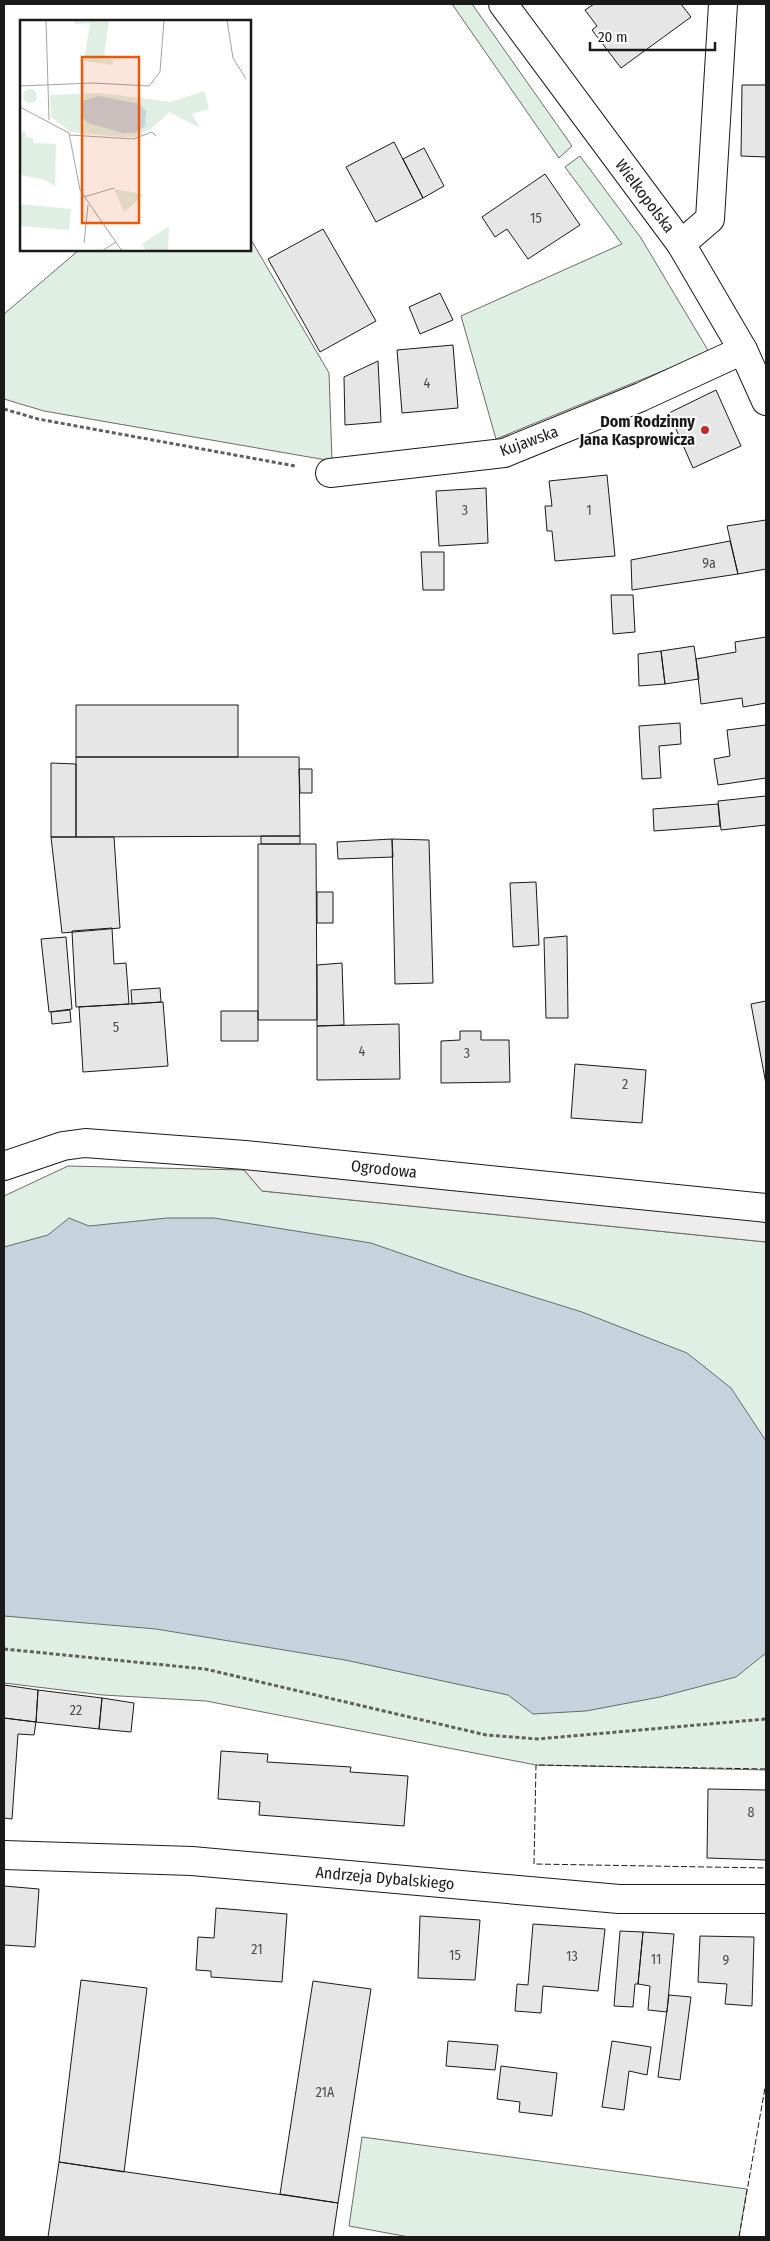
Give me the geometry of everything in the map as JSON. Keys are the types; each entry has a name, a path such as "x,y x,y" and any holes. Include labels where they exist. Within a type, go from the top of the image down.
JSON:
{"street":[{"name":"Wielkopolska","path":"502,4 681,244 743,350 766,401"},
{"path":"681,244 710,219 723,4"},
{"name":"Kujawska","path":"330,473 504,453 641,397 743,350"},
{"name":"Ogrodowa","path":"4,1166 63,1146 84,1143 245,1154 766,1208"},
{"name":"Andrzeja Dybalskiego","path":"4,1855 192,1861 620,1899 766,1899"}],"path":[{"path":"4,410 38,419 330,473"},
{"path":"4,1649 205,1668 486,1735 537,1740 766,1719"}],"green space":[{"path":"452,4 472,4 572,146 559,158"},
{"path":"580,156 641,238 709,352 496,439 461,316 622,244 565,167"},
{"path":"251,240 329,373 332,461 44,411 4,399 4,314 78,251 251,251"},
{"path":"68,1166 244,1170 262,1191 766,1242 766,1770 536,1765 206,1701 103,1695 4,1683 4,1196"},
{"path":"362,2137 747,2189 739,2237 409,2237 349,2226"}],"shaded area":[{"path":"245,1155 766,1208 766,1242 262,1191 244,1170"},
{"path":"69,1218 89,1226 167,1218 214,1218 371,1243 463,1275 582,1312 687,1353 731,1388 766,1441 766,1653 736,1677 660,1697 586,1711 533,1714 508,1695 345,1660 156,1629 4,1616 4,1247 48,1235"}],"building":[{"path":"594,4 681,4 691,17 621,68 592,30 597,26 585,10"},
{"path":"742,85 766,85 766,157 741,156"},
{"path":"394,142 423,198 376,222 346,167"},
{"path":"424,148 444,186 423,198 403,159"},
{"path":"545,174 580,225 528,259 507,229 495,237 482,217"},
{"path":"323,229 376,321 320,352 268,259"},
{"path":"440,293 453,320 420,334 409,307"},
{"path":"453,345 458,408 402,413 397,350"},
{"path":"378,361 381,422 345,425 344,377"},
{"name":"Dom Rodzinny Jana Kasprowicza","path":"716,390 741,446 693,468 669,413"},
{"path":"607,475 615,556 555,561 552,531 547,531 545,506 552,506 549,481"},
{"path":"486,488 488,543 439,546 436,491"},
{"path":"766,520 766,569 738,574 727,526"},
{"path":"730,541 738,574 632,590 631,560"},
{"path":"421,552 444,552 444,590 423,590"},
{"path":"611,595 633,595 635,632 613,634"},
{"path":"766,637 766,703 743,707 742,698 701,704 696,659 736,652 735,642"},
{"path":"694,646 699,679 665,684 661,651"},
{"path":"661,651 665,684 639,686 638,654"},
{"path":"76,705 238,705 238,757 76,757"},
{"path":"680,723 681,744 659,746 661,778 642,779 639,726"},
{"path":"766,725 766,778 718,785 714,759 730,756 727,730"},
{"path":"76,757 299,757 300,836 76,837"},
{"path":"51,763 76,764 76,837 51,837"},
{"path":"299,769 312,769 312,793 300,793"},
{"path":"766,796 766,825 721,830 718,801"},
{"path":"718,804 720,826 654,831 653,809"},
{"path":"261,836 300,836 300,844 261,844"},
{"path":"51,837 114,837 120,928 62,933"},
{"path":"392,839 429,840 433,983 395,984"},
{"path":"392,839 393,857 338,859 337,842"},
{"path":"258,844 316,844 317,1020 258,1020"},
{"path":"536,882 539,945 513,947 510,883"},
{"path":"317,892 333,892 333,923 317,923"},
{"path":"112,928 114,964 126,963 129,1004 76,1007 72,931"},
{"path":"567,936 568,1018 546,1018 544,938"},
{"path":"66,937 72,1009 49,1012 41,939"},
{"path":"342,963 344,1025 317,1026 317,965"},
{"path":"160,988 161,1002 132,1004 131,990"},
{"path":"766,1001 766,1084 751,1004"},
{"path":"163,1002 168,1066 83,1072 79,1007"},
{"path":"70,1010 71,1022 52,1024 51,1012"},
{"path":"221,1011 258,1011 258,1041 221,1041"},
{"path":"399,1024 400,1079 317,1080 317,1026"},
{"path":"460,1031 481,1031 481,1040 509,1040 510,1082 441,1083 441,1041 460,1040"},
{"path":"575,1064 646,1070 642,1123 571,1118"},
{"path":"4,1685 38,1690 36,1722 4,1718"},
{"path":"38,1690 102,1698 99,1729 36,1722"},
{"path":"102,1698 134,1703 131,1732 99,1729"},
{"path":"4,1718 36,1722 34,1735 18,1734 12,1819 4,1818"},
{"path":"221,1751 268,1754 267,1762 351,1767 350,1772 408,1776 404,1826 259,1815 260,1802 218,1799"},
{"path":"708,1789 766,1790 766,1860 707,1858"},
{"path":"4,1886 39,1889 35,1947 4,1945"},
{"path":"216,1908 287,1914 282,1982 211,1977 211,1971 196,1970 198,1937 214,1938"},
{"path":"420,1916 480,1920 475,1980 418,1978"},
{"path":"533,1924 605,1929 598,1991 543,1986 541,2013 515,2011 517,1984 528,1985"},
{"path":"620,1931 643,1932 638,1984 635,1984 633,2007 614,2006"},
{"path":"643,1932 674,1934 667,2012 648,2010 650,1986 638,1984"},
{"path":"700,1936 754,1937 752,2006 725,2004 727,1984 698,1982"},
{"path":"81,1980 147,1988 124,2172 59,2162"},
{"path":"313,1981 371,1989 338,2203 280,2194"},
{"path":"669,1995 691,1997 680,2080 658,2077"},
{"path":"448,2041 498,2045 495,2070 446,2066"},
{"path":"612,2041 651,2047 647,2075 629,2071 624,2110 602,2107"},
{"path":"501,2066 557,2073 552,2116 519,2112 520,2102 497,2099"},
{"path":"59,2162 338,2203 333,2237 48,2237"}],"fence":[{"path":"766,1769 536,1765 534,1864 766,1868"},
{"path":"739,2237 766,2082"}],"place":[{"name":"Dom Rodzinny Jana Kasprowicza","path":"705,430"}]}
